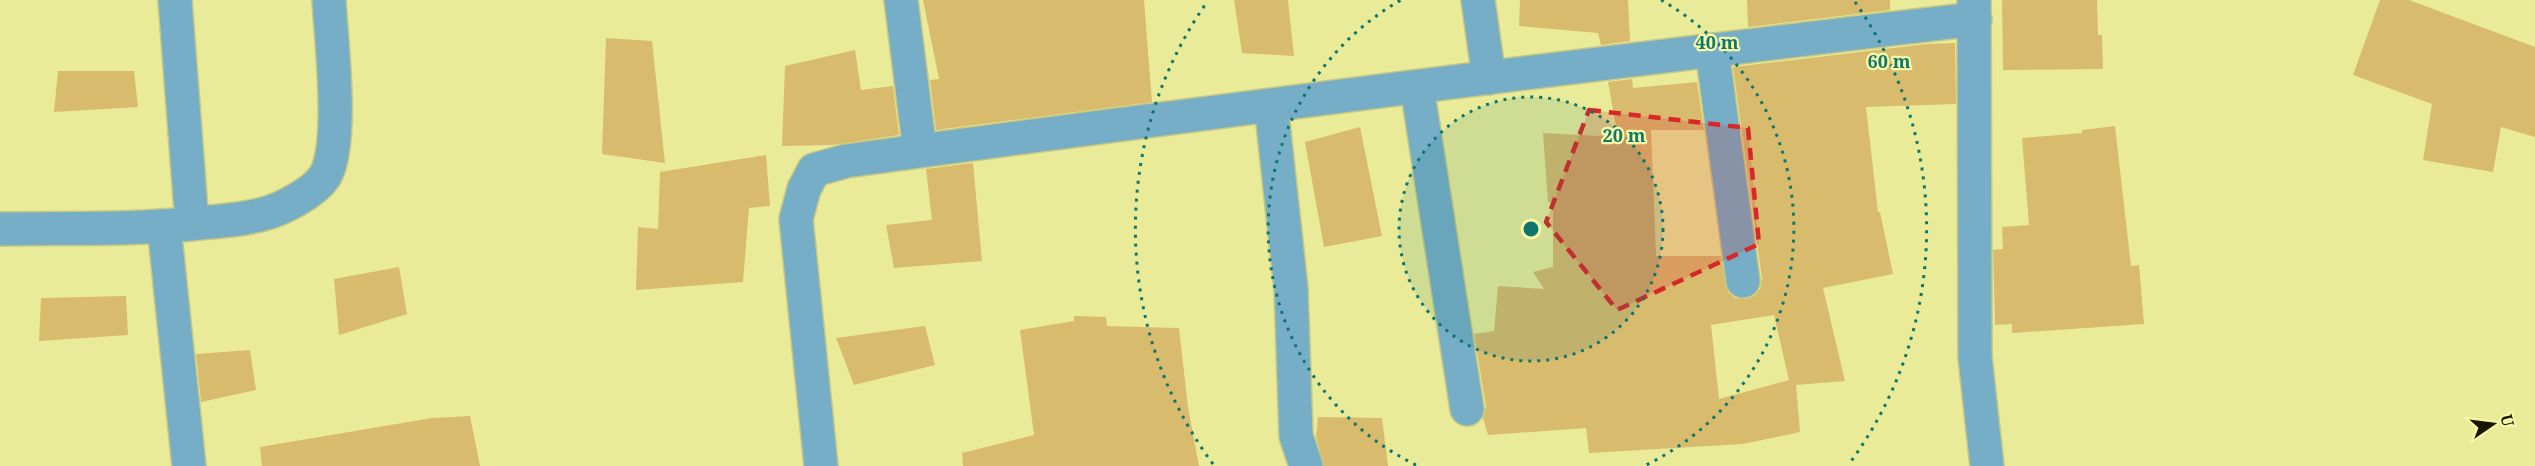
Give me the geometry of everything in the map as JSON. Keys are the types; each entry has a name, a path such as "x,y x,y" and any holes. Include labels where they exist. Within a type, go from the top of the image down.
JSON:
{"street":[{"path":"174,0 178,225 189,466"},
{"path":"0,229 178,225 266,214 302,197 325,177 332,152 336,97 329,0"},
{"path":"901,0 920,151"},
{"path":"1478,0 1489,78"},
{"path":"821,466 796,219 804,189 814,170 846,161 1712,50 1974,10 1975,357 1987,466"},
{"path":"1712,50 1743,282"},
{"path":"1417,87 1467,409"},
{"path":"1271,105 1291,288 1296,436 1305,466"}],"highlighted area":[{"path":"1589,110 1748,128 1759,244 1617,310 1546,222"}],"building":[{"path":"923,0 1144,0 1152,102 936,130 930,80 939,79"},
{"path":"1234,0 1288,0 1294,56 1242,53"},
{"path":"1520,0 1628,0 1630,41 1601,45 1598,33 1519,26"},
{"path":"1747,0 1890,0 1890,10 1748,27"},
{"path":"2002,0 2097,0 2098,35 2102,35 2103,69 2003,70"},
{"path":"2380,0 2409,0 2535,47 2535,137 2501,127 2493,172 2423,160 2432,104 2353,75"},
{"path":"606,38 652,41 665,163 602,154"},
{"path":"1955,43 1956,104 1866,107 1878,212 1880,212 1893,274 1823,288 1845,381 1796,385 1800,432 1743,444 1589,453 1586,428 1488,435 1483,418 1486,406 1474,334 1494,331 1498,286 1544,289 1533,272 1553,267 1553,202 1548,202 1543,133 1618,137 1608,82 1632,79 1633,88 1697,82 1704,130 1651,130 1656,256 1721,256 1728,292 1735,298 1746,299 1754,296 1760,289 1762,279 1733,67 1927,44","holes":["1774,315 1789,380 1719,399 1711,325"]},
{"path":"855,50 861,90 893,86 899,135 832,145 782,146 785,66"},
{"path":"58,71 134,71 138,107 54,112"},
{"path":"2115,126 2131,266 2139,265 2144,324 2012,333 2012,324 1995,325 1993,250 2003,249 2002,227 2029,225 2022,138 2082,133 2082,130"},
{"path":"1360,127 1382,236 1324,247 1305,142"},
{"path":"766,155 770,206 749,208 743,282 636,290 638,227 658,229 660,172"},
{"path":"973,163 982,261 894,268 886,225 932,220 926,169"},
{"path":"399,267 407,314 339,335 334,279"},
{"path":"126,296 128,335 39,341 41,298"},
{"path":"1074,316 1106,317 1107,326 1179,328 1188,407 1199,466 963,466 962,453 1034,435 1020,330 1074,321"},
{"path":"925,326 935,365 854,385 836,338"},
{"path":"250,350 256,390 201,402 196,354"},
{"path":"470,416 480,466 262,466 260,447 432,418"},
{"path":"1318,417 1382,418 1388,466 1324,466 1316,437"}]}
